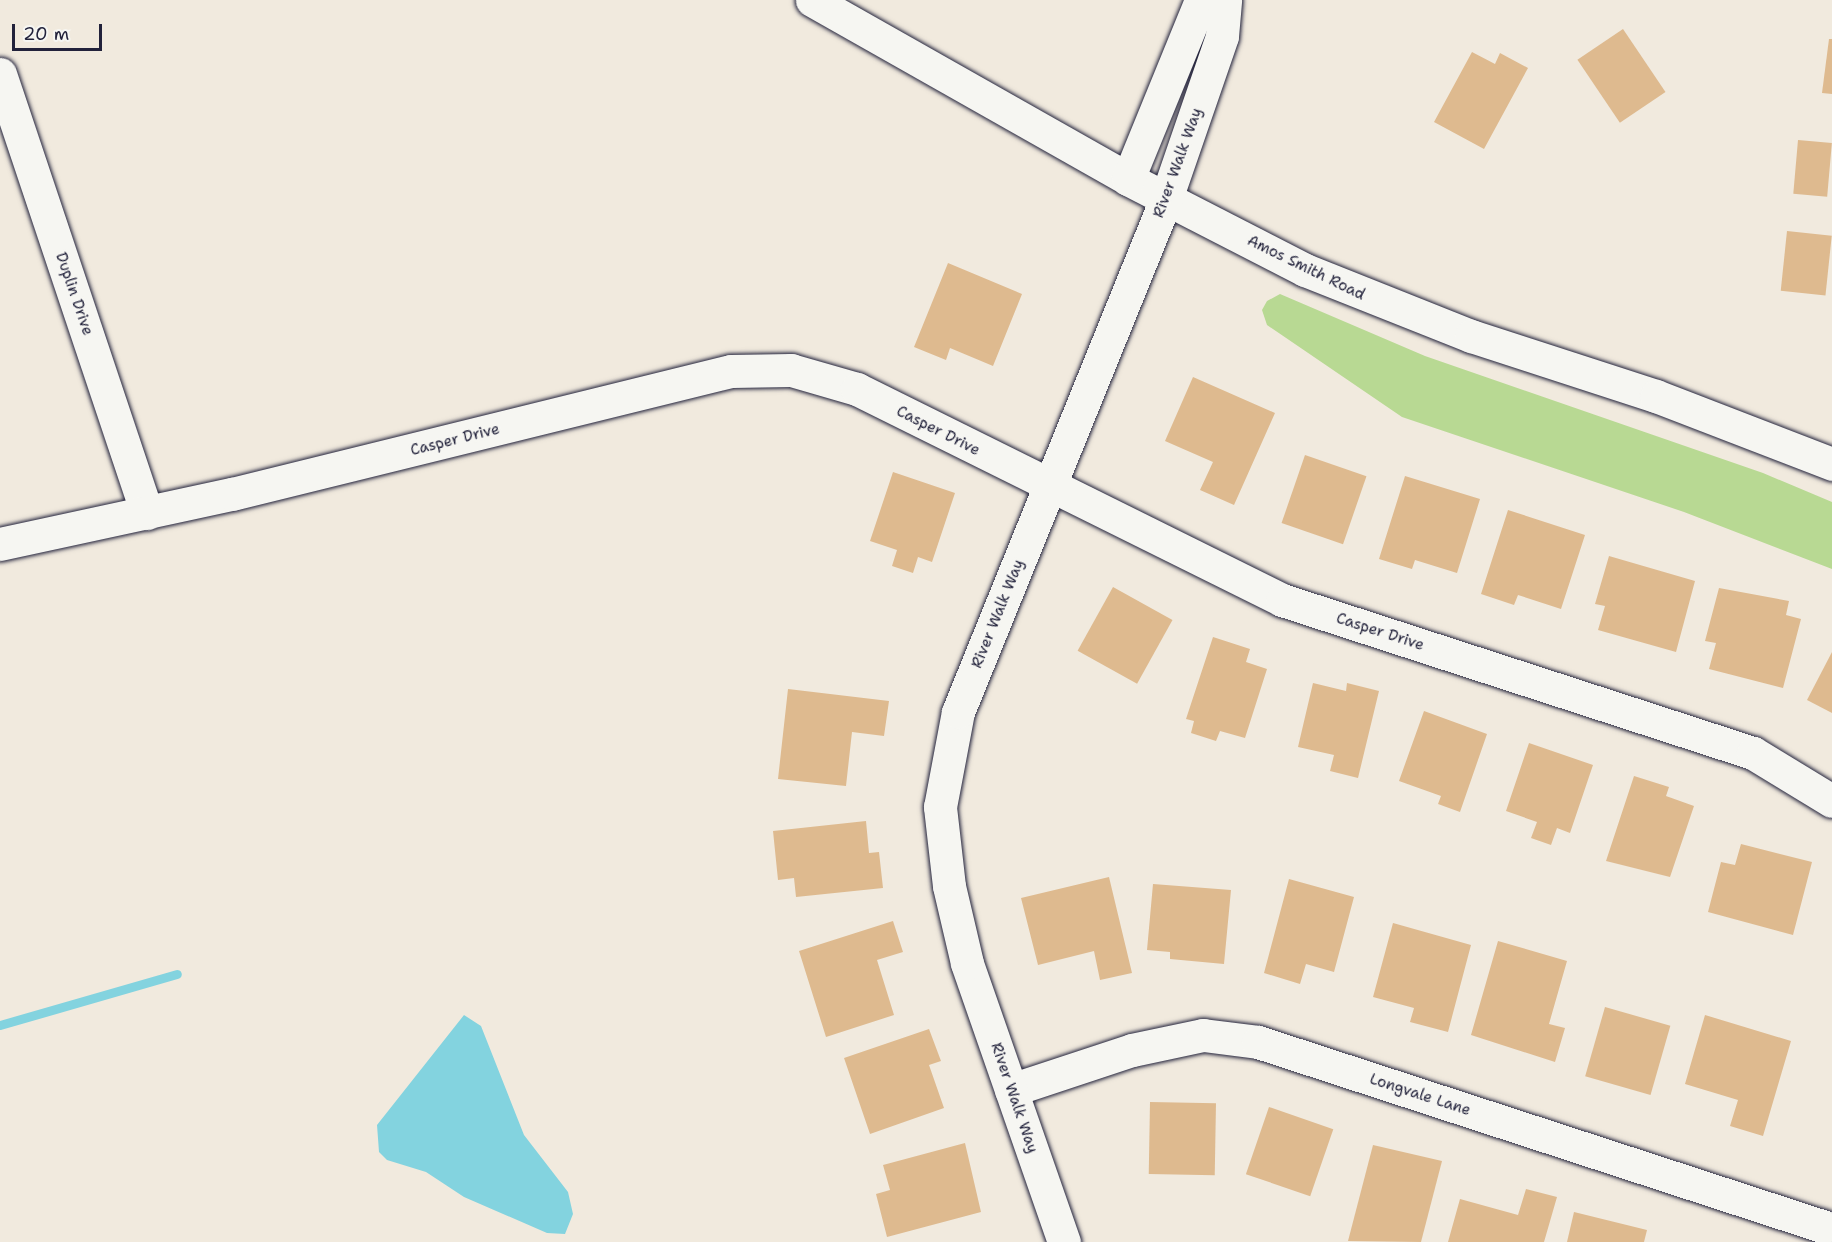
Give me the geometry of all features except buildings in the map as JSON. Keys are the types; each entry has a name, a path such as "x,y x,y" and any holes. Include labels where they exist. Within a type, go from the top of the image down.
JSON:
{"street":[{"name":"Amos Smith Road","path":"812,0 1167,199 1374,301 1656,396 1832,464"},
{"path":"1128,178 1201,0"},
{"name":"River Walk Way","path":"1064,1242 967,963 949,886 940,807 958,711 1167,199 1222,36 1225,0"},
{"name":"Duplin Drive","path":"2,85 147,513"},
{"name":"Casper Drive","path":"0,544 147,513 731,371 791,370 857,389 1049,488 1282,600 1753,753 1832,801"},
{"name":"Longvale Lane","path":"1011,1090 1132,1050 1193,1037 1258,1042 1826,1225"}],"green space":[{"path":"1280,294 1425,356 1763,473 1832,502 1832,569 1684,512 1402,417 1267,325 1262,310 1267,301"}],"water":[{"path":"464,1015 481,1026 524,1135 568,1192 573,1214 565,1234 547,1233 464,1197 426,1172 387,1160 379,1152 377,1125"}],"waterway":[{"path":"0,1025 177,974"}]}
